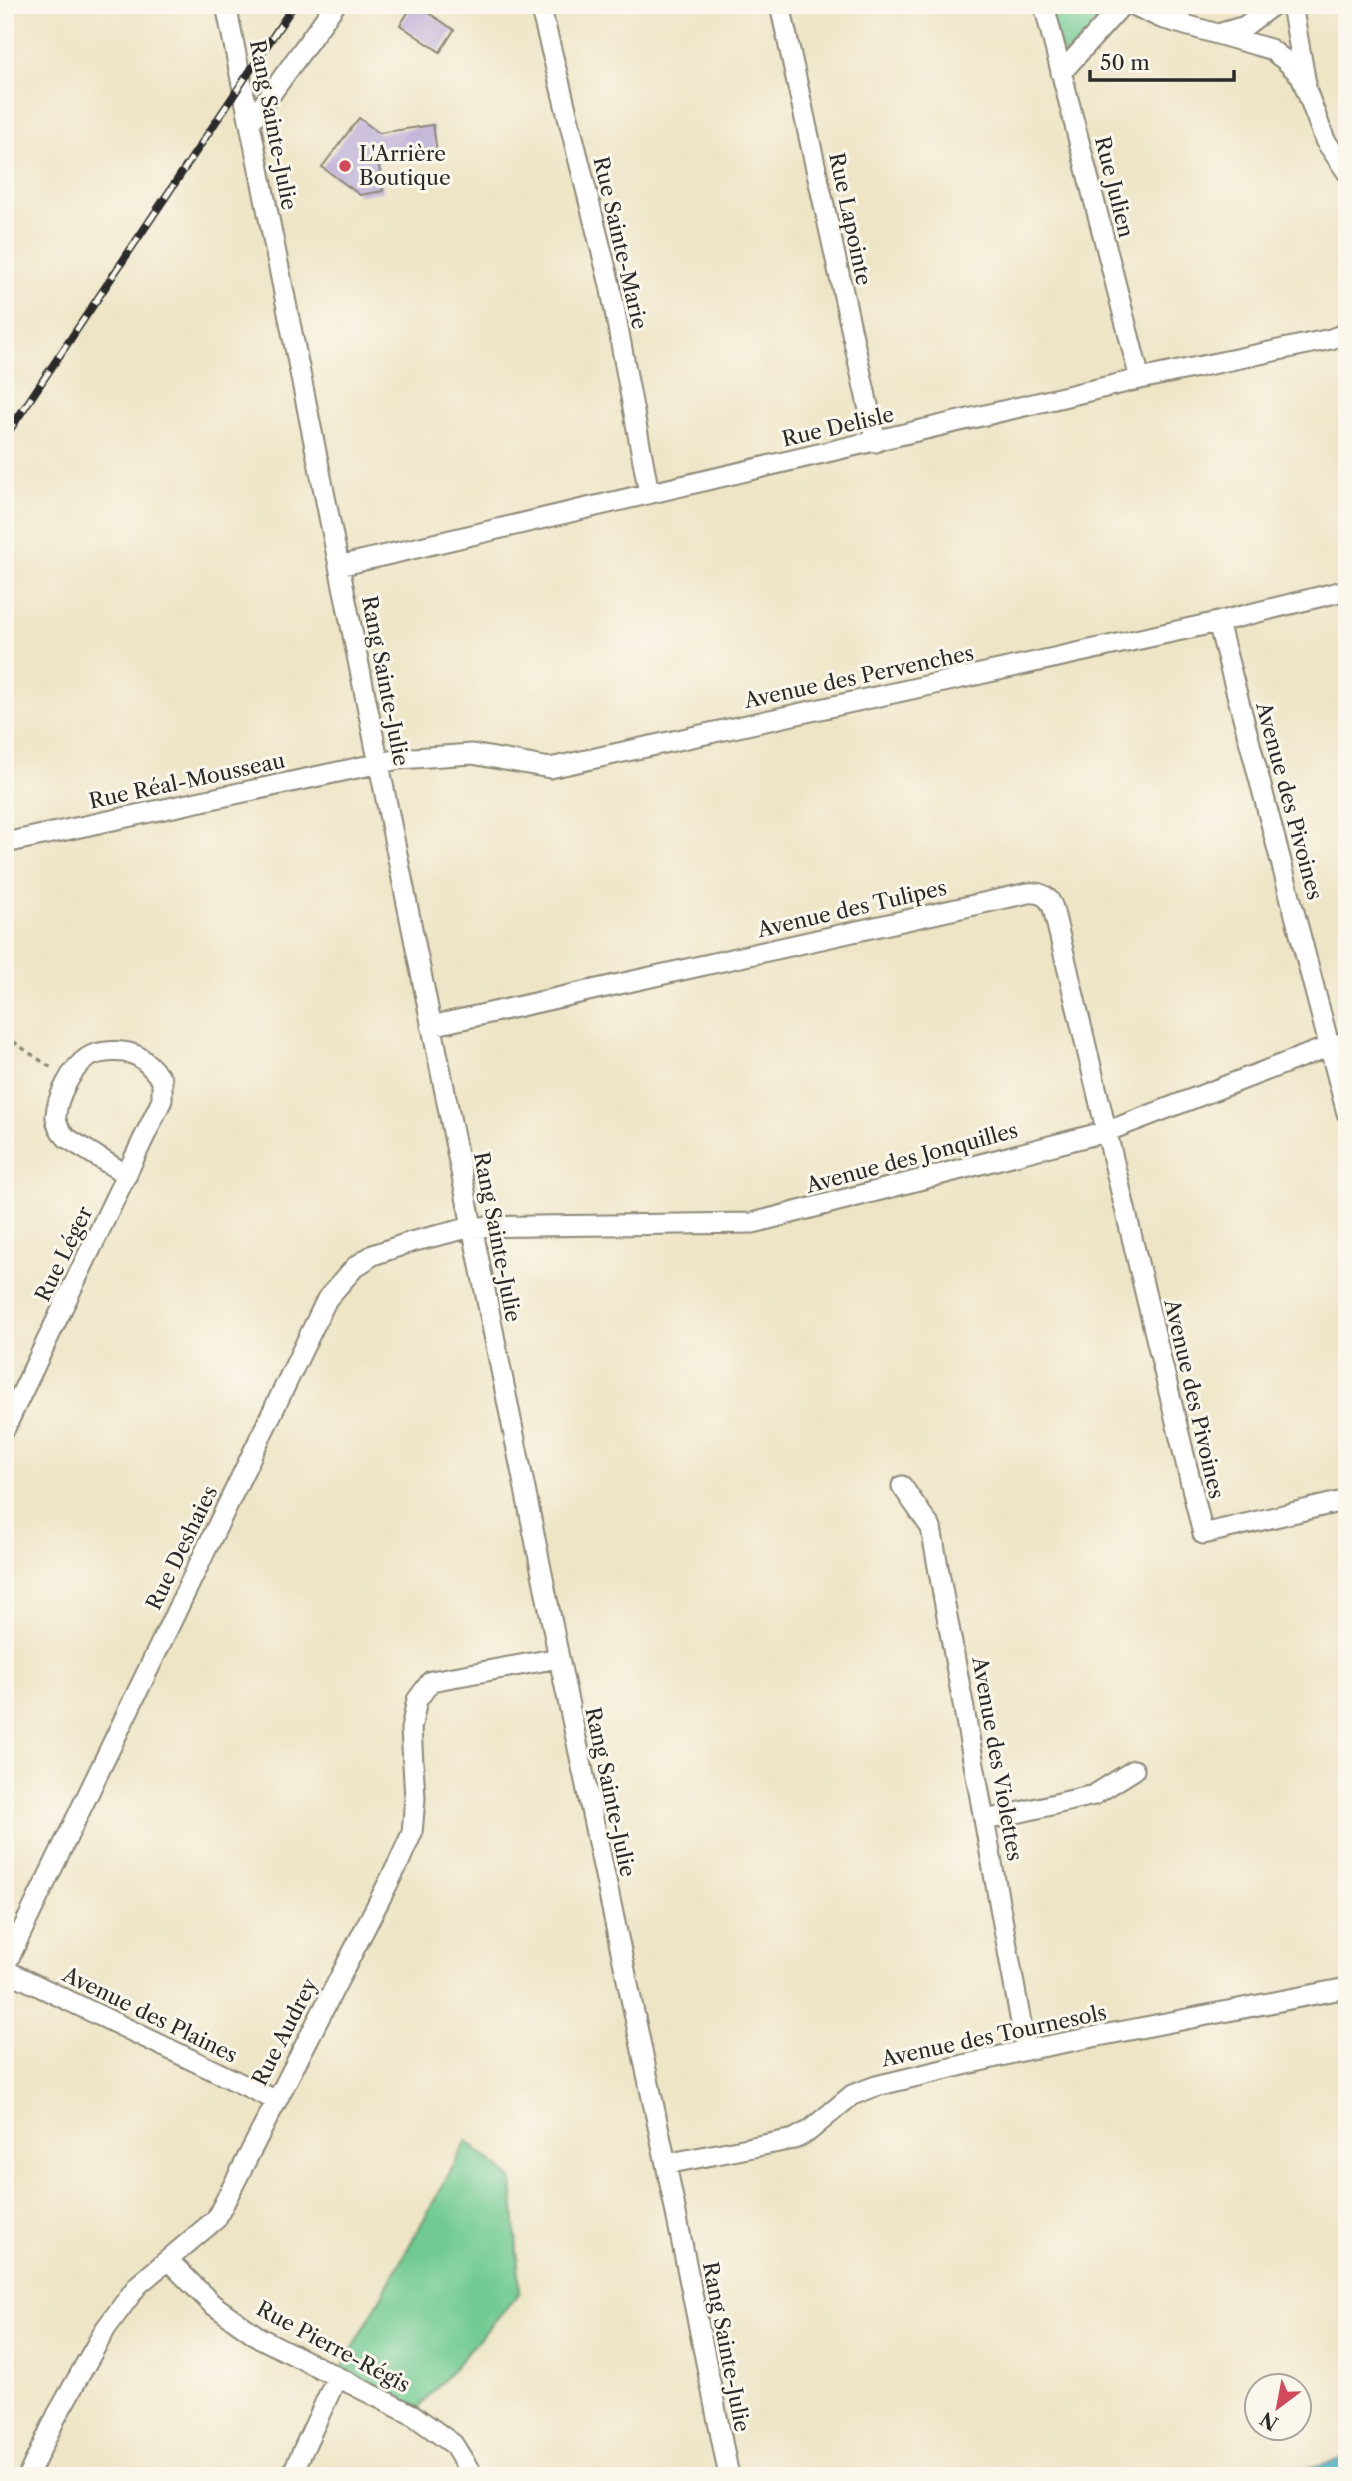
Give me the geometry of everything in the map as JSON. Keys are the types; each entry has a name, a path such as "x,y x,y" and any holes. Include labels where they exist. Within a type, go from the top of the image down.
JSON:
{"street":[{"name":"Rang Sainte-Julie","path":"226,5 559,1658 729,2476"},
{"path":"250,122 335,5"},
{"name":"Rue Sainte-Marie","path":"540,5 610,285 649,493"},
{"name":"Rue Lapointe","path":"780,5 876,442"},
{"name":"Rue Julien","path":"1044,5 1140,379"},
{"path":"1061,73 1122,5"},
{"path":"1133,5 1161,18 1270,49 1301,76 1325,139 1347,172"},
{"path":"1220,33 1245,26 1273,5"},
{"path":"1292,5 1307,90"},
{"name":"Rue Delisle","path":"339,566 1140,379 1331,339 1347,332"},
{"name":"Avenue des Pervenches","path":"378,763 471,754 550,768 1218,622 1347,590"},
{"name":"Avenue des Pivoines","path":"1218,622 1338,1044 1347,1113"},
{"name":"Rue Réal-Mousseau","path":"5,843 378,763"},
{"name":"Avenue des Tulipes","path":"431,1026 1037,893 1049,900 1052,908 1108,1131"},
{"name":"Avenue des Jonquilles","path":"472,1227 753,1223 1108,1131 1338,1044"},
{"name":"Rue Léger","path":"5,1428 127,1175 162,1100 162,1080 139,1056 123,1051 90,1056 79,1064 69,1080 55,1117 60,1131 67,1138 127,1175"},
{"name":"Avenue des Pivoines","path":"1108,1131 1203,1534 1347,1500"},
{"name":"Rue Deshaies","path":"5,1968 327,1299 355,1267 373,1255 411,1242 472,1227"},
{"name":"Avenue des Violettes","path":"902,1486 931,1528 1026,2050"},
{"name":"Rue Audrey","path":"28,2476 57,2415 106,2328 138,2285 216,2219 412,1833 415,1798 411,1729 417,1700 431,1681 559,1658"},
{"path":"986,1820 1094,1795 1135,1770"},
{"name":"Avenue des Plaines","path":"5,1968 275,2100"},
{"name":"Avenue des Tournesols","path":"666,2164 794,2139 809,2131 852,2095 876,2086 1026,2050 1347,1988"},
{"name":"Rue Pierre-Régis","path":"168,2260 212,2304 250,2332 413,2415 453,2444 473,2476"},
{"path":"291,2476 337,2377"}],"path":[{"path":"5,1037 69,1080"}],"green space":[{"path":"1045,5 1105,5 1106,17 1064,56"},
{"path":"467,2141 512,2179 520,2292 413,2415 337,2377"}],"water":[{"path":"1347,2458 1347,2476 1275,2476"}],"building":[{"path":"413,5 454,30 440,52 400,25"},
{"path":"359,118 379,133 433,125 437,152 378,161 383,191 360,195 322,167"}],"railway":[{"path":"5,437 294,5"}],"place":[{"name":"L'Arrière Boutique","path":"345,166"}]}
